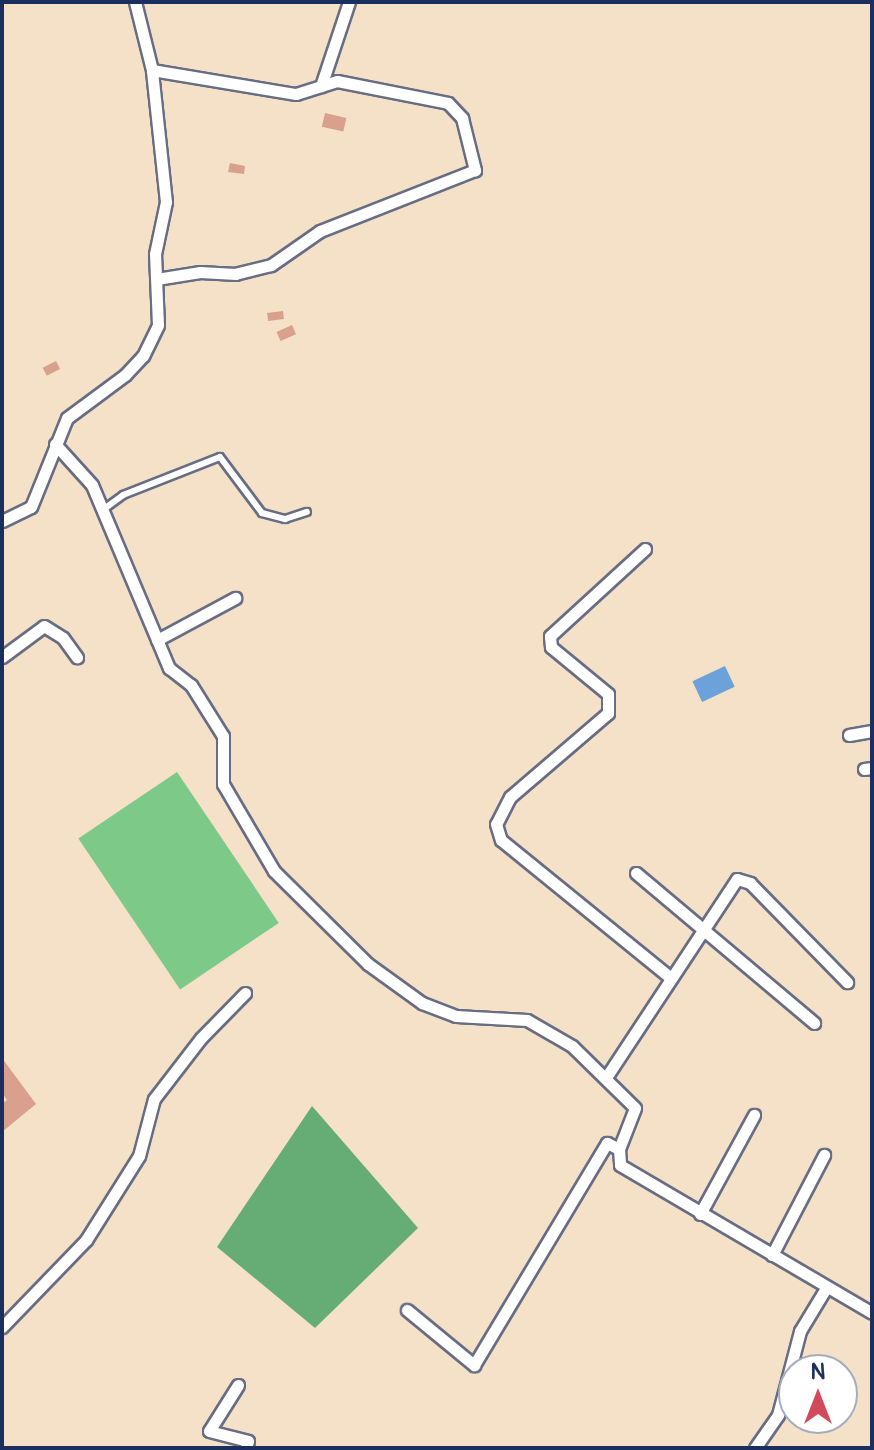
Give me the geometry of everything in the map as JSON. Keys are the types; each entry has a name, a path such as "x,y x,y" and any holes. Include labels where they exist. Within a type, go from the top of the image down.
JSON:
{"street":[{"path":"2,521 31,507 67,418 143,356 158,325 156,237 166,202 152,70 135,2"},
{"path":"321,86 349,2"},
{"path":"152,70 296,94 337,81 448,103 462,118 475,170 344,220 271,265 236,274 200,272 157,279"},
{"path":"55,444 92,485 169,668 191,685 223,736 223,784 266,860 368,964 440,1012 527,1020 572,1046 607,1076 635,1108 619,1149 620,1165 872,1313"},
{"path":"645,549 550,636 551,647 608,694 608,713 510,797 496,824 501,840 671,978"},
{"path":"157,640 235,598"},
{"path":"2,657 44,626 63,638 77,657"},
{"path":"849,735 872,731"},
{"path":"636,873 814,1023"},
{"path":"607,1076 703,929 741,878 847,982"},
{"path":"2,1327 86,1240 139,1156 154,1099 201,1038 245,993"},
{"path":"700,1214 754,1115"},
{"path":"407,1310 474,1365 607,1143 619,1149"},
{"path":"772,1255 824,1155"},
{"path":"755,1448 778,1415 800,1331 826,1288"},
{"path":"238,1385 209,1431 248,1441 246,1448"}],"lane":[{"path":"104,509 123,495 220,457 262,513 285,519 307,512"}],"green space":[{"path":"177,772 279,923 180,989 78,839"},
{"path":"312,1106 418,1228 315,1328 217,1247"}],"water":[{"path":"725,666 735,687 702,702 692,681"}],"building":[{"path":"325,113 346,118 343,132 322,127"},
{"path":"230,163 245,166 244,174 228,172"},
{"path":"283,311 284,319 268,321 267,313"},
{"path":"292,325 296,334 281,341 276,332"},
{"path":"56,361 60,369 47,376 43,368"},
{"path":"2,1058 36,1104 2,1132 2,1104 7,1100 2,1093"}]}
